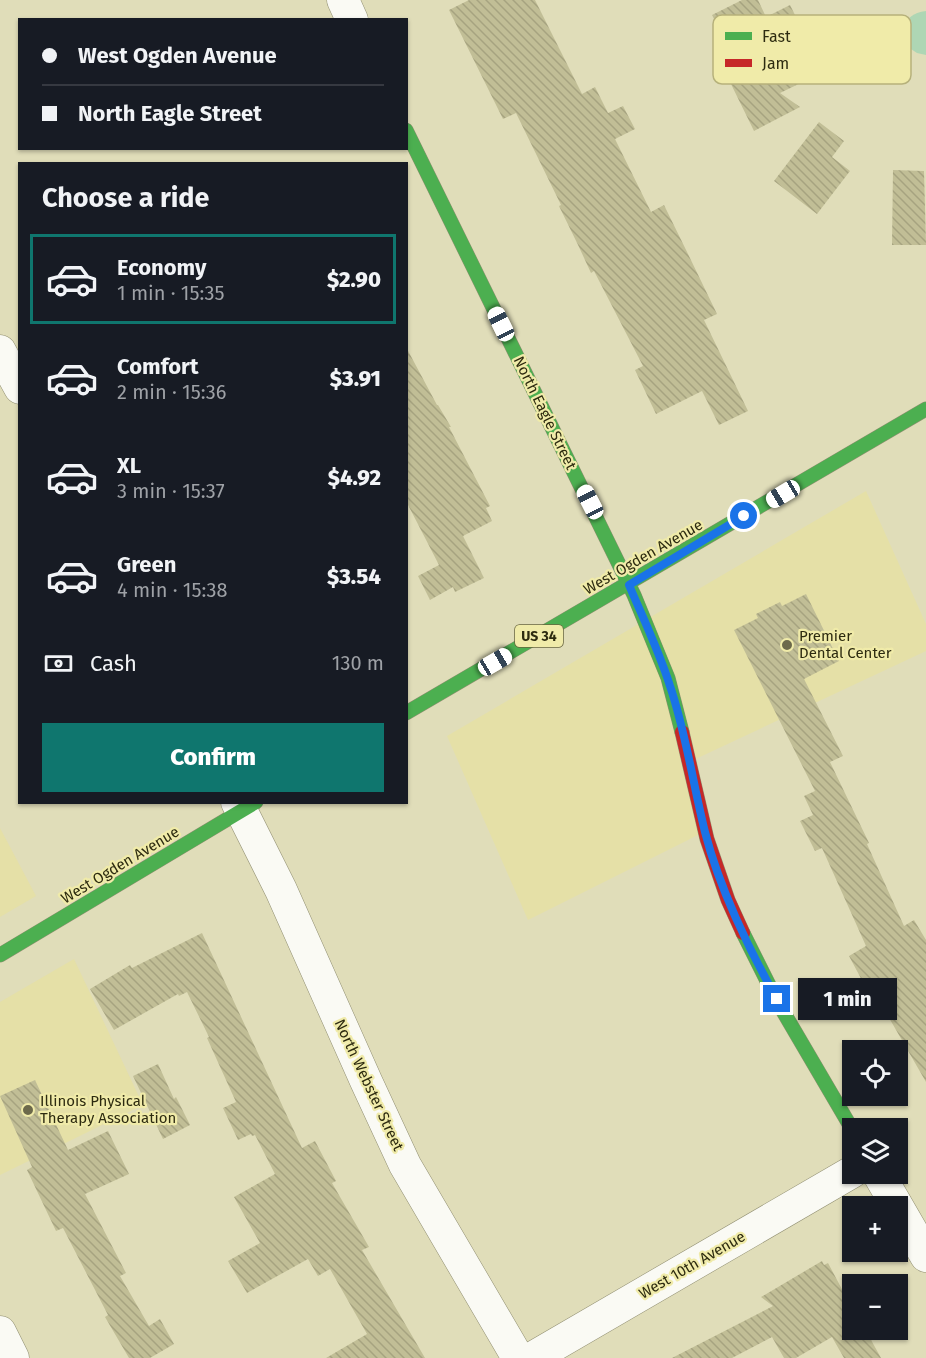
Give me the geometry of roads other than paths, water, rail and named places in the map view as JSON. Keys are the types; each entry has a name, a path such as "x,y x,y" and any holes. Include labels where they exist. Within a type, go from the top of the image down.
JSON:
{"street":[{"path":"343,0 351,18"},
{"name":"North Eagle Street","path":"408,134 629,585 671,687 684,734 705,833 716,868 766,980 845,1118"},
{"path":"0,351 18,384"},
{"name":"West Ogden Avenue","path":"408,712 629,585 926,409"},
{"name":"West Ogden Avenue","path":"0,955 245,806"},
{"name":"North Webster Street","path":"245,806 405,1165 519,1358"},
{"name":"West 10th Avenue","path":"532,1358 842,1178"},
{"path":"884,1184 926,1256"},
{"path":"0,1332 13,1358"}],"place":[{"name":"Premier Dental Center","path":"787,645"},
{"name":"Illinois Physical Therapy Association","path":"28,1110"}]}
